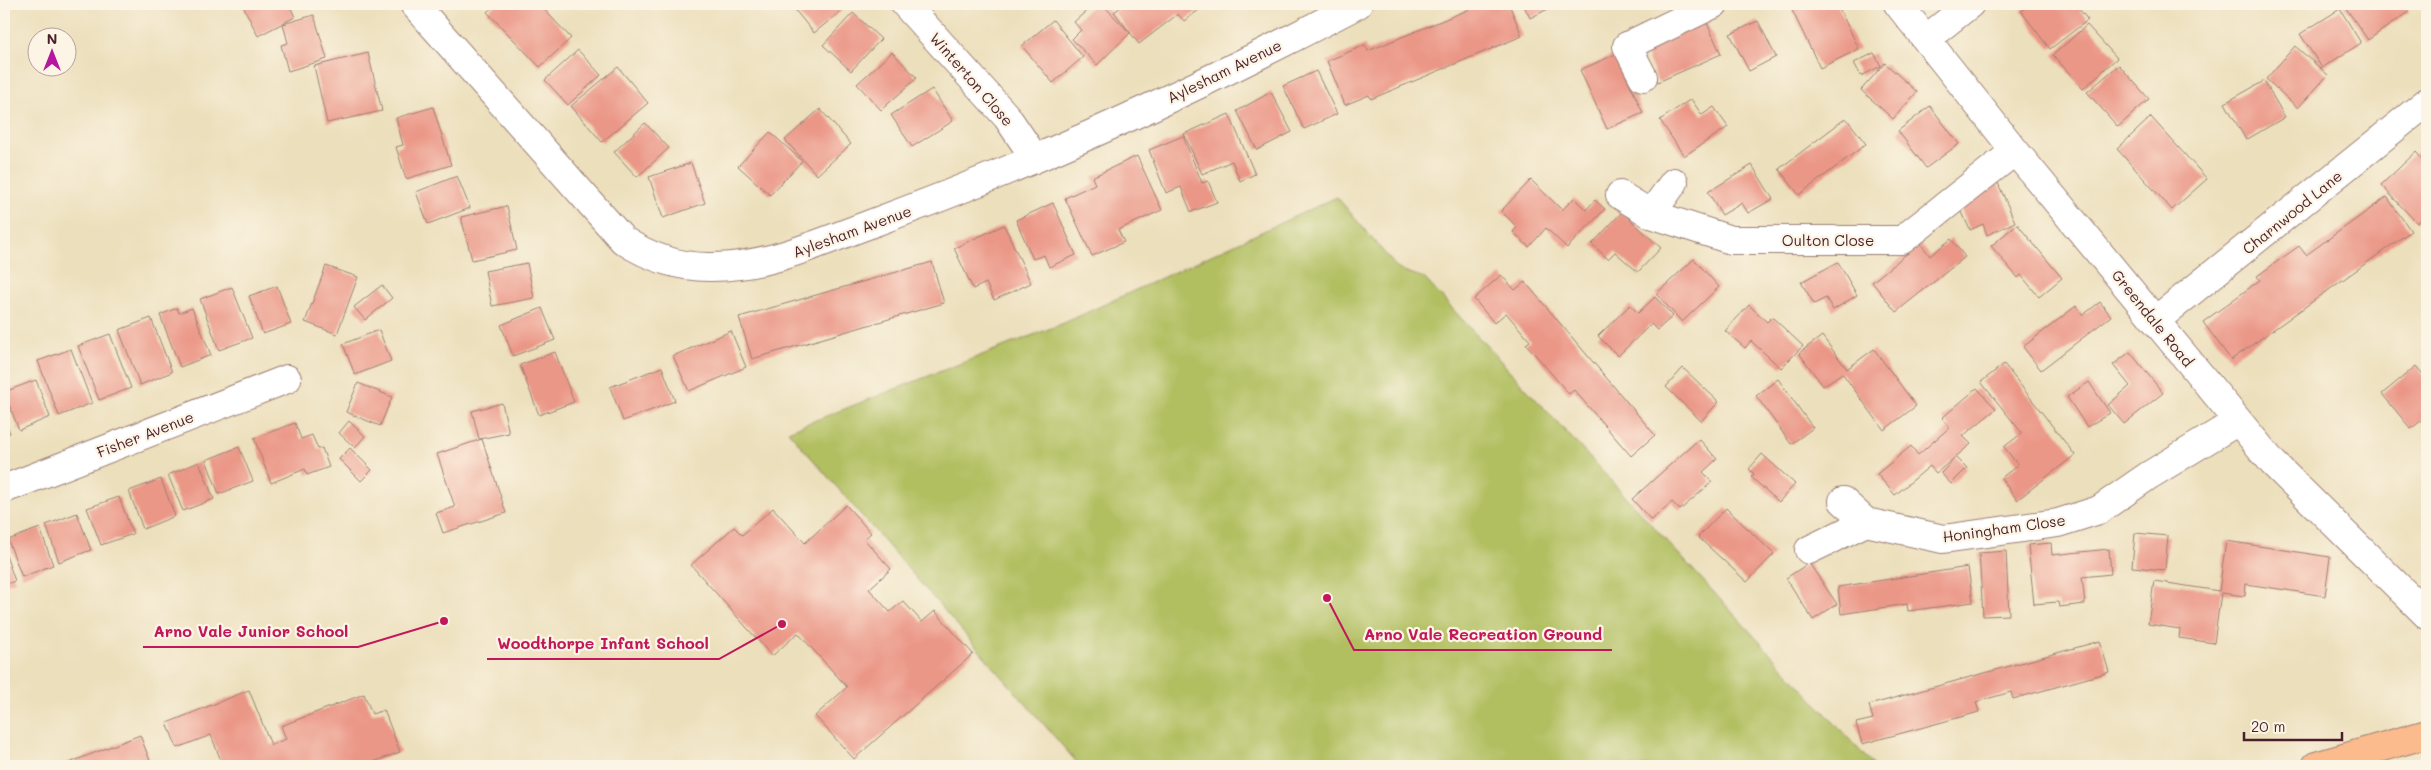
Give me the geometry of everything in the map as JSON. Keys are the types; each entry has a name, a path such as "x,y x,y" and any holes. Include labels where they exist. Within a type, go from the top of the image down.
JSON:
{"main road":[{"path":"2316,766 2427,734"}],"street":[{"name":"Aylesham Avenue","path":"414,4 623,240 655,258 673,263 709,268 744,264 786,255 932,202 1186,91 1358,4"},
{"name":"Winterton Close","path":"905,4 1007,118 1034,157"},
{"path":"1643,76 1627,46 1714,4"},
{"name":"Greendale Road","path":"1898,4 2015,151 2273,463 2427,615"},
{"path":"1926,39 1970,4"},
{"name":"Charnwood Lane","path":"2156,320 2427,102"},
{"name":"Oulton Close","path":"1620,195 1651,214 1731,240 1902,240 2015,151"},
{"path":"1651,214 1674,182"},
{"name":"Fisher Avenue","path":"4,489 287,379"},
{"name":"Honingham Close","path":"1866,522 1943,539 2058,524 2099,510 2148,476 2238,421"},
{"path":"1808,550 1866,522 1844,501"}],"green space":[{"path":"1337,197 1398,269 1424,278 1874,766 1080,766 788,431 1064,323"}],"building":[{"path":"242,4 289,4 295,17 258,36"},
{"path":"496,4 539,4 571,38 540,67 487,12"},
{"path":"790,4 850,4 814,33"},
{"path":"1094,4 1102,4 1130,33 1097,65 1072,39 1081,30 1074,22"},
{"path":"1125,4 1207,4 1184,21 1178,14 1139,44 1114,12"},
{"path":"1482,4 1509,4 1522,36 1371,99 1369,95 1345,105 1327,61 1365,45 1368,51"},
{"path":"1523,4 1558,4 1530,18"},
{"path":"1789,4 1837,4 1859,49 1820,68"},
{"path":"2030,4 2075,4 2088,20 2050,49 2021,11"},
{"path":"2343,4 2403,4 2409,12 2368,40"},
{"path":"2340,9 2361,43 2322,68 2300,34"},
{"path":"853,13 881,39 851,71 823,45"},
{"path":"314,15 327,59 288,71 281,45 288,43 283,24"},
{"path":"1053,20 1083,57 1053,83 1022,46"},
{"path":"1706,21 1721,54 1658,82 1644,49"},
{"path":"1758,21 1776,57 1749,71 1730,34"},
{"path":"2087,25 2117,58 2083,89 2053,55"},
{"path":"2295,46 2328,75 2298,108 2266,79"},
{"path":"578,50 601,75 568,105 545,80"},
{"path":"892,52 917,78 881,110 857,84"},
{"path":"368,53 382,111 327,123 314,66"},
{"path":"1874,53 1881,66 1861,76 1854,63"},
{"path":"1616,54 1643,113 1607,129 1580,70"},
{"path":"1885,63 1917,92 1893,119 1861,90"},
{"path":"2119,65 2149,99 2118,127 2087,92"},
{"path":"618,67 648,103 602,142 571,106"},
{"path":"1316,71 1337,114 1304,129 1283,86"},
{"path":"2264,81 2285,117 2246,140 2225,103"},
{"path":"932,89 953,121 912,147 891,115"},
{"path":"1271,92 1292,132 1257,150 1237,111"},
{"path":"1691,99 1702,115 1714,107 1728,127 1684,156 1660,120"},
{"path":"1930,106 1959,144 1926,168 1898,131"},
{"path":"433,107 451,165 406,179 396,147 403,145 396,118"},
{"path":"820,109 851,144 817,175 785,140"},
{"path":"1229,114 1255,174 1240,181 1232,161 1202,174 1184,134"},
{"path":"2151,117 2207,179 2172,210 2117,149"},
{"path":"1846,118 1866,144 1799,195 1779,169"},
{"path":"645,123 669,148 637,177 614,152"},
{"path":"770,132 802,161 770,195 738,166"},
{"path":"1183,136 1202,183 1208,181 1217,202 1191,212 1181,187 1166,193 1149,150"},
{"path":"2416,152 2427,165 2427,214 2417,223 2381,185"},
{"path":"1137,156 1162,210 1118,230 1124,242 1092,256 1065,198 1095,184 1092,177"},
{"path":"691,163 705,203 663,218 649,177"},
{"path":"1752,165 1773,199 1748,213 1742,203 1722,215 1708,192"},
{"path":"1994,174 2015,222 1987,235 1983,224 1970,230 1953,192"},
{"path":"457,176 470,208 428,224 416,192"},
{"path":"1531,180 1562,210 1574,198 1586,210 1595,200 1605,209 1567,248 1546,228 1529,247 1513,232 1517,227 1501,211"},
{"path":"2387,197 2411,231 2231,360 2203,322 2260,280 2257,276 2299,246 2306,255"},
{"path":"1053,203 1076,255 1049,267 1044,255 1033,259 1016,220"},
{"path":"507,206 517,250 472,260 461,217"},
{"path":"1622,212 1661,248 1638,272 1615,252 1608,259 1592,244"},
{"path":"2017,224 2062,278 2039,297 2021,275 2018,278 1991,246"},
{"path":"1004,225 1031,283 994,300 986,283 973,289 954,248"},
{"path":"1951,239 1965,257 1896,312 1872,282 1920,243 1930,256"},
{"path":"1694,259 1719,287 1682,322 1656,294"},
{"path":"932,262 944,303 752,359 739,317"},
{"path":"1838,262 1857,295 1833,310 1826,298 1814,304 1801,282"},
{"path":"527,263 534,298 492,306 485,271"},
{"path":"326,266 358,277 337,334 305,322"},
{"path":"1501,275 1515,290 1525,282 1655,435 1631,456 1574,390 1569,394 1526,344 1530,341 1506,313 1494,323 1474,299"},
{"path":"382,285 392,298 365,320 354,307"},
{"path":"277,286 291,324 263,334 249,296"},
{"path":"232,287 252,338 219,350 200,299"},
{"path":"1655,297 1673,316 1657,330 1651,324 1618,356 1598,336 1630,305 1638,313"},
{"path":"2100,302 2111,316 2041,370 2023,347 2076,306 2083,315"},
{"path":"1749,305 1767,322 1772,317 1803,346 1781,368 1751,341 1745,348 1725,331"},
{"path":"177,308 179,313 192,308 211,355 180,367 160,315"},
{"path":"542,308 555,340 513,356 501,325"},
{"path":"151,318 172,372 140,385 119,330"},
{"path":"379,330 391,361 355,375 343,344"},
{"path":"731,331 746,367 689,391 673,356"},
{"path":"110,334 131,388 99,400 78,346"},
{"path":"1822,336 1847,369 1874,349 1916,406 1884,430 1842,373 1823,386 1799,353"},
{"path":"71,349 92,403 59,416 38,361"},
{"path":"555,352 574,402 539,415 520,365"},
{"path":"2130,352 2163,393 2124,424 2108,405 2130,386 2113,365"},
{"path":"2004,364 2075,455 2017,500 2001,478 2018,465 2004,447 2022,433 1981,382"},
{"path":"2416,366 2427,379 2427,424 2423,419 2411,429 2382,394"},
{"path":"662,367 675,401 623,421 610,387"},
{"path":"1683,368 1719,402 1701,421 1666,387"},
{"path":"1778,379 1813,428 1791,444 1756,396"},
{"path":"36,380 50,417 19,430 4,392"},
{"path":"2089,382 2110,413 2087,427 2067,397"},
{"path":"358,383 392,397 380,426 346,412"},
{"path":"1977,388 1996,409 1963,436 1971,444 1936,473 1930,466 1895,495 1877,474 1911,446 1918,455 1950,427 1942,418"},
{"path":"502,403 509,433 479,439 472,411"},
{"path":"4,418 10,433 4,436"},
{"path":"349,421 365,436 355,448 339,433"},
{"path":"295,423 301,439 312,435 318,449 322,448 329,467 307,475 305,469 271,483 254,438"},
{"path":"482,439 506,513 443,533 436,513 455,507 437,454"},
{"path":"1699,439 1717,459 1703,472 1712,482 1680,510 1672,502 1651,520 1632,499"},
{"path":"239,447 253,481 219,494 206,460"},
{"path":"350,448 372,470 361,481 339,459"},
{"path":"1762,454 1795,484 1779,502 1751,477 1754,474 1749,469"},
{"path":"1956,457 1967,468 1951,484 1941,473"},
{"path":"199,462 214,499 183,511 168,475"},
{"path":"161,479 175,516 143,529 129,491"},
{"path":"119,497 133,534 101,545 87,508"},
{"path":"846,505 871,533 864,539 891,569 869,589 890,612 903,601 922,622 935,611 973,654 854,759 815,716 847,687 798,633 772,656 691,565 734,527 742,535 773,508 805,543"},
{"path":"1726,508 1774,554 1747,582 1698,537"},
{"path":"77,513 91,550 59,562 46,525"},
{"path":"40,528 53,565 22,577 8,540"},
{"path":"2135,533 2168,536 2165,570 2132,567"},
{"path":"2226,541 2330,557 2325,596 2246,584 2245,596 2221,593 2214,643 2179,638 2180,629 2148,624 2154,581 2219,591"},
{"path":"2051,543 2052,555 2109,549 2111,574 2082,577 2085,604 2059,607 2058,602 2034,604 2028,545"},
{"path":"4,550 15,581 4,585"},
{"path":"2006,551 2009,615 1983,616 1979,553"},
{"path":"1809,563 1837,604 1813,620 1786,578"},
{"path":"1968,567 1973,602 1908,611 1907,604 1841,614 1838,587"},
{"path":"2100,641 2109,672 2013,699 2011,692 1976,702 1979,712 1862,744 1856,723 1873,719 1869,705"},
{"path":"249,690 271,745 286,739 281,726 364,694 372,714 384,710 400,752 363,766 223,766 211,735 177,748 167,723"},
{"path":"140,735 152,766 61,766"}],"place":[{"name":"Arno Vale Recreation Ground","path":"1327,598"},
{"name":"Arno Vale Junior School","path":"444,621"},
{"name":"Woodthorpe Infant School","path":"782,624"}]}
